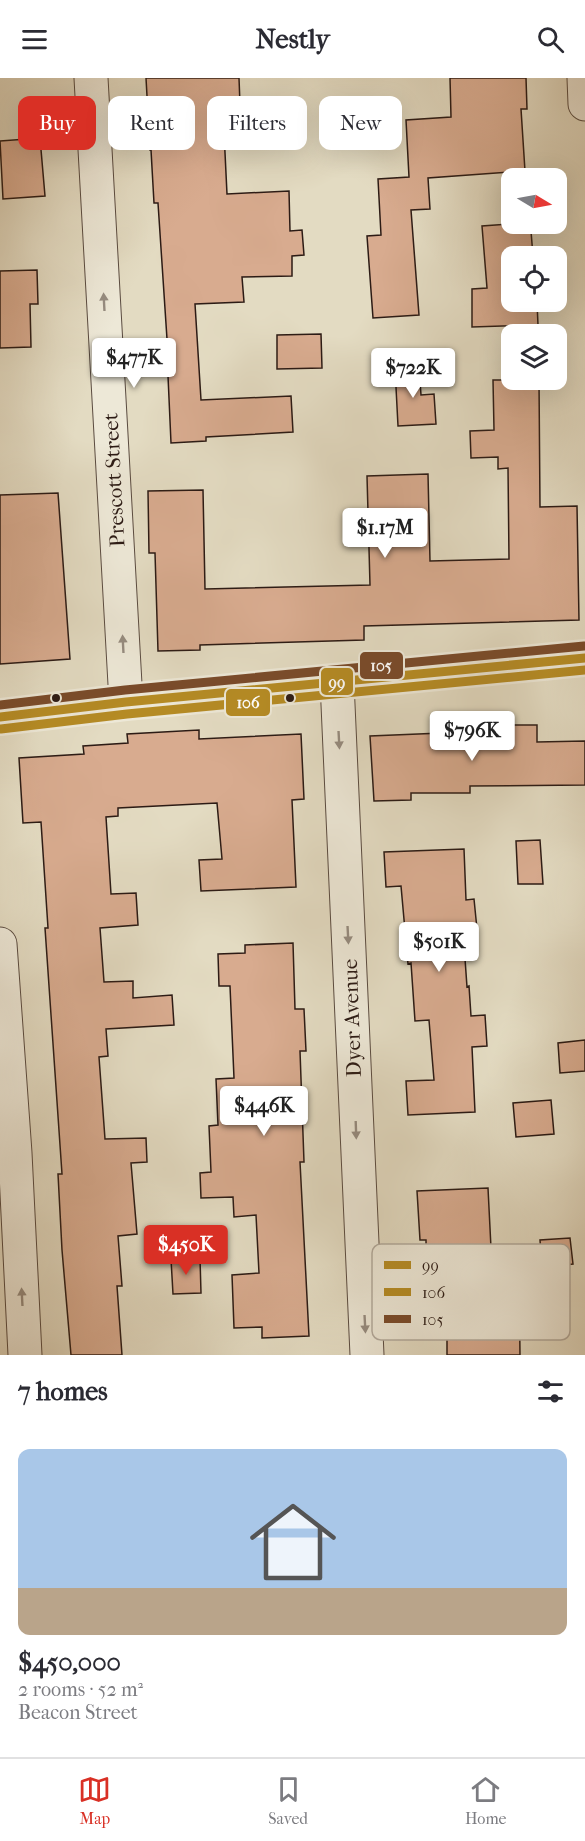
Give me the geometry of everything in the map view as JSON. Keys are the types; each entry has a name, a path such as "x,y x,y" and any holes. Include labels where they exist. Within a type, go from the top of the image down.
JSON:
{"main road":[{"path":"0,717 126,702 585,658"}],"street":[{"name":"Prescott Street","path":"91,78 126,702"},
{"path":"584,78 585,104"},
{"name":"Dyer Avenue","path":"337,681 367,1355"},
{"path":"0,944 26,1355"}],"building":[{"path":"146,78 239,78 240,96 207,96 207,150 225,150 227,194 289,191 290,231 302,230 304,255 292,256 292,276 242,277 244,302 195,304 201,400 291,396 293,432 206,437 206,441 171,443 168,376 156,376 154,340 167,339 158,203 154,203 151,150 195,150 195,96 147,96"},
{"path":"450,78 526,78 527,109 521,109 525,168 501,168 501,173 428,178 430,209 411,210 419,315 373,318 367,236 381,235 378,179 409,177 406,120 451,117"},
{"path":"18,140 18,150 41,150 45,196 3,199 0,141"},
{"path":"501,225 501,234 531,234 532,246 501,246 501,312 537,312 538,324 472,327 472,289 487,288 482,226"},
{"path":"37,270 38,304 30,304 31,347 0,348 0,271"},
{"path":"321,334 322,368 277,369 277,335"},
{"path":"419,367 421,395 434,394 436,424 398,426 395,368"},
{"path":"493,380 501,380 501,390 539,390 540,507 577,506 579,620 364,626 364,640 200,645 200,650 158,651 155,553 149,553 148,491 203,490 205,589 370,585 367,476 428,474 430,561 509,559 508,468 498,469 498,457 471,458 470,431 494,430"},
{"path":"58,493 70,659 0,664 0,495"},
{"path":"508,725 537,725 537,742 585,741 585,785 470,786 470,793 411,793 411,800 374,801 370,736 442,733 442,731 508,731"},
{"path":"199,730 199,739 301,734 304,799 292,800 296,887 201,891 199,860 222,859 217,803 118,808 118,816 106,817 111,894 136,893 138,925 100,928 104,982 133,981 133,998 172,995 174,1025 106,1029 108,1056 99,1057 105,1139 146,1138 147,1162 131,1163 137,1234 118,1236 122,1286 117,1286 122,1355 71,1355 62,1250 58,1174 62,1174 45,928 48,928 41,822 23,823 19,758 84,754 83,746 128,743 127,734"},
{"path":"540,840 543,884 518,884 516,841"},
{"path":"464,849 466,900 474,899 477,929 463,930 467,987 469,986 471,1016 485,1015 487,1046 472,1047 475,1112 408,1115 406,1081 434,1080 429,1020 415,1021 411,963 408,964 401,886 386,887 384,852"},
{"path":"293,943 295,1009 304,1009 306,1051 300,1051 304,1162 300,1162 309,1336 262,1338 262,1327 234,1328 232,1275 259,1273 256,1215 234,1217 233,1197 201,1198 200,1173 211,1172 209,1126 218,1125 216,1079 234,1078 230,986 219,986 218,954 245,953 245,945"},
{"path":"585,1040 585,1071 560,1073 558,1043"},
{"path":"551,1100 554,1134 516,1137 513,1103"},
{"path":"488,1188 491,1244 426,1244 426,1240 420,1240 417,1191"},
{"path":"570,1238 573,1264 570,1264 570,1244 540,1244 540,1240"},
{"path":"200,1258 201,1293 173,1294 171,1259"},
{"path":"447,1340 520,1340 520,1355 447,1355"}],"transit line":[{"name":"105","path":"0,705 125,690 584,646"},
{"name":"99","path":"0,717 126,702 585,658"},
{"name":"106","path":"1,729 127,714 585,670"}]}
